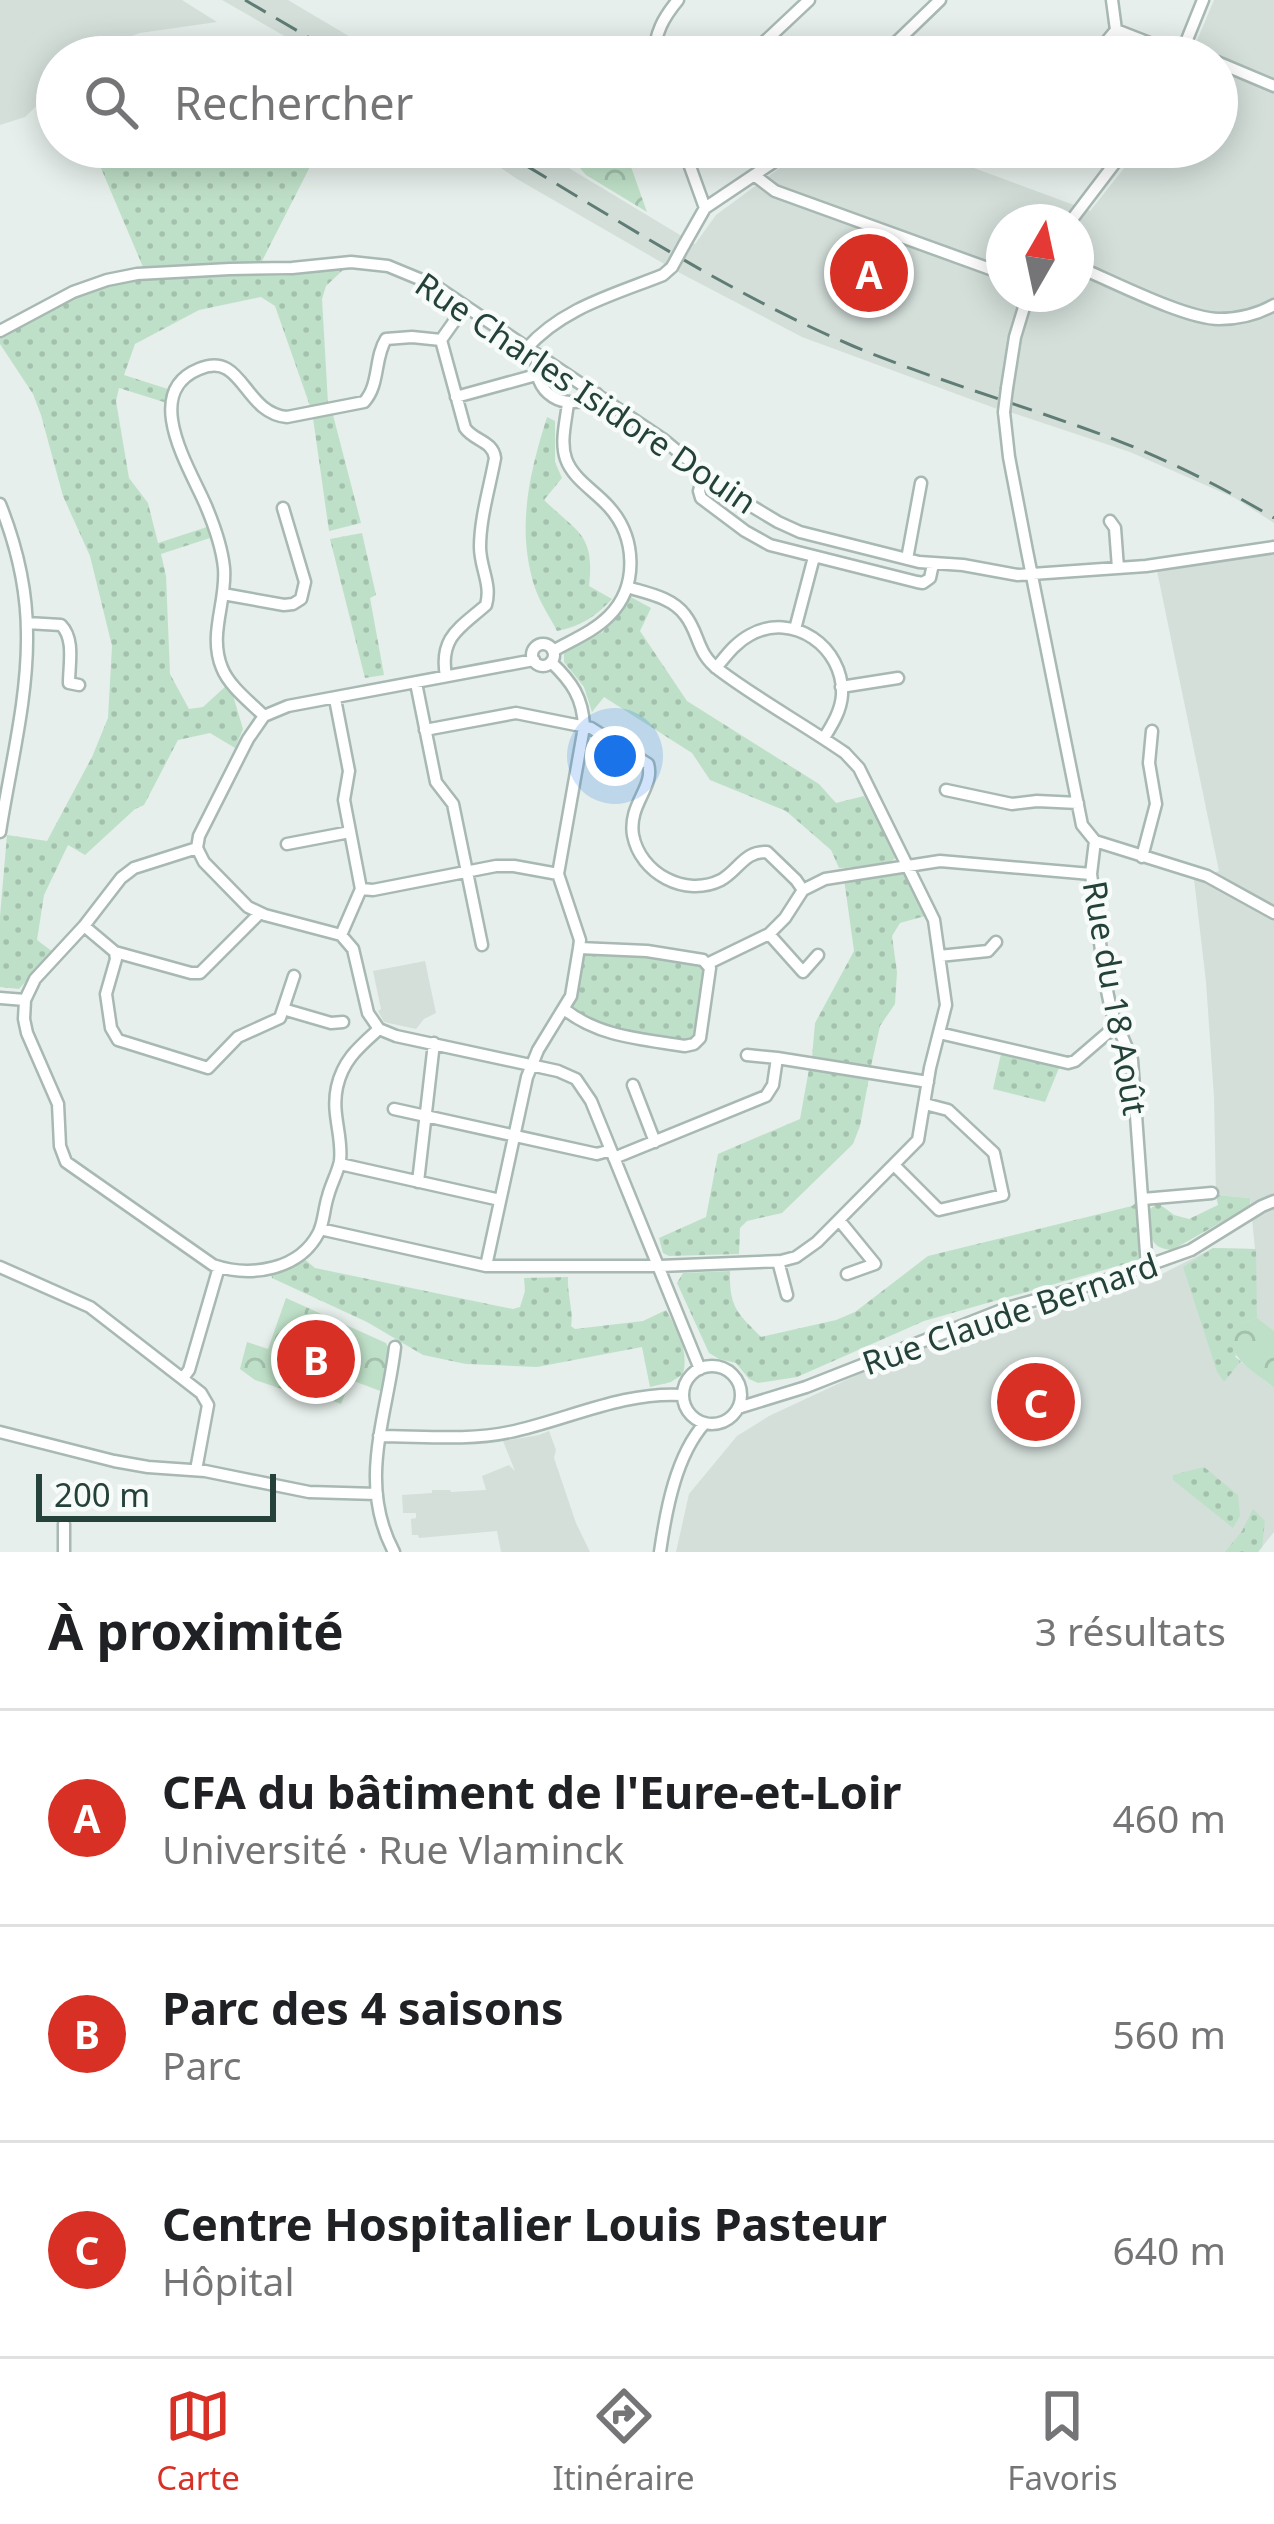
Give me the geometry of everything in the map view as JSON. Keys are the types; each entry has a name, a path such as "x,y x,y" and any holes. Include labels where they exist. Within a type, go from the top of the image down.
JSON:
{"street":[{"path":"657,36 678,0"},
{"path":"771,36 809,0"},
{"path":"906,36 940,0"},
{"path":"1111,36 1116,30 1112,0"},
{"path":"1188,36 1203,0"},
{"path":"1116,30 1132,36"},
{"path":"1238,71 1274,86"},
{"path":"691,168 705,208"},
{"path":"597,394 591,400 568,404 546,392 536,375 532,352 540,333 568,313 663,275 672,268 705,208 763,168"},
{"path":"1084,204 1111,168"},
{"path":"754,175 775,191 986,267"},
{"name":"Rue Charles Isidore Douin","path":"0,331 73,292 107,280 160,272 371,263 411,273 434,285 664,440 722,489 786,526 907,559 1011,575 1118,568 1274,547"},
{"path":"1094,274 1196,316 1241,316 1274,305"},
{"path":"446,676 449,639 486,605 490,589 480,549 494,451 466,430 441,340 465,306"},
{"name":"Rue du 18 Août","path":"1023,312 1004,412 1009,457 1082,825 1095,841 1091,874 1105,981 1111,1010 1132,1060 1147,1267"},
{"path":"264,716 223,672 216,632 224,594 222,555 172,424 180,382 202,367 227,368 256,403 287,417 364,403 373,389 386,339 441,340"},
{"path":"456,397 536,375"},
{"path":"568,404 564,452 568,465 619,518 627,535 630,571 619,604 542,665 534,660 446,676 288,706 264,716 199,836 197,848 204,862 248,907 341,935 353,950 367,1009 379,1029 568,1074 580,1084 700,1369"},
{"path":"704,473 699,491 706,503 756,538 786,551 922,583 930,578 933,564"},
{"path":"907,559 921,483"},
{"path":"0,504 19,564 27,622 26,664 5,759 0,832"},
{"path":"224,594 284,605 301,599 305,582 283,508"},
{"path":"1114,523 1118,568"},
{"path":"795,629 814,557"},
{"path":"320,1229 486,1266 778,1262 808,1249 917,1140 946,1005 934,920 859,768 824,738 716,668 699,649 682,610 627,587"},
{"path":"27,622 65,628 70,635 69,682 79,685"},
{"path":"716,668 750,634 772,628 806,633 826,649 842,687 840,706 824,738"},
{"path":"449,639 469,672"},
{"path":"486,1266 527,1077 571,996 580,940 558,874 584,728 583,710 577,691 545,644 533,653 534,660"},
{"path":"842,687 898,678"},
{"path":"416,682 436,782 453,804 482,946"},
{"path":"334,699 349,771 344,800 361,890 341,935"},
{"path":"425,730 507,713 591,728 648,764 650,780 633,815 633,834 638,850 656,873 688,886 706,885 721,880 749,855 761,851 803,890"},
{"path":"1142,857 1156,804 1149,763 1152,730"},
{"path":"946,790 1012,804 1078,803"},
{"path":"287,844 350,832"},
{"path":"1095,841 1207,877 1274,913"},
{"path":"197,848 134,868 121,878 35,980 24,1005 27,1034 58,1104 59,1146 66,1162 219,1267 259,1270 281,1266 302,1255 320,1229 340,1164 334,1119 337,1087 344,1065 379,1029"},
{"path":"707,964 770,934 803,890 825,879 952,861 1091,874"},
{"path":"361,890 508,865 558,874"},
{"path":"83,926 115,952 200,973 260,913"},
{"path":"770,934 803,972 818,955"},
{"path":"939,956 988,951 996,942"},
{"path":"564,1010 612,1035 685,1046 700,1038 709,982 703,960 579,948"},
{"path":"115,952 106,994 111,1028 118,1040 208,1068 238,1037 280,1018 294,976"},
{"path":"0,1002 24,1005"},
{"path":"283,1010 331,1023 367,1009"},
{"path":"343,1022 357,1048"},
{"path":"939,1034 1068,1063 1118,1024"},
{"path":"418,1182 434,1043"},
{"path":"747,1054 928,1082"},
{"path":"394,1109 612,1154 655,1142 766,1096 773,1085 777,1058"},
{"path":"633,1085 655,1142"},
{"path":"894,1165 939,1210 1003,1195 994,1153 944,1106 925,1104"},
{"path":"340,1164 500,1200"},
{"path":"1143,1199 1212,1193"},
{"name":"Rue Claude Bernard","path":"738,1408 806,1387 1007,1308 1147,1267 1191,1250 1274,1201"},
{"path":"838,1220 866,1252"},
{"path":"1146,1245 1169,1258"},
{"path":"778,1262 787,1294"},
{"path":"0,1267 91,1307 201,1393 208,1405 196,1470"},
{"path":"183,1378 219,1267"},
{"path":"392,1549 377,1494 379,1436 395,1347"},
{"path":"718,1366 731,1372 740,1388 738,1408 723,1422 705,1423 690,1413 683,1395 689,1377 700,1369 718,1366"},
{"path":"379,1436 502,1434 632,1399 683,1395"},
{"path":"660,1552 680,1471 692,1437 705,1423"},
{"path":"0,1432 114,1461 196,1470 309,1492 377,1494"},
{"path":"64,1524 64,1552"}],"shaded area":[{"path":"0,0 182,0 217,22 132,36 36,36 36,106 25,117 0,125"},
{"path":"222,0 288,0 349,36 285,36"},
{"path":"1214,0 1274,0 1274,523 1235,498 1130,452 1010,412 1012,391 1000,410 802,337 680,273 501,168 569,168 695,244 716,215 780,168 974,168 1071,204 986,204 986,312 1094,312 1094,206 1124,168 1238,168 1238,36 1199,36"},
{"path":"1274,552 1274,1331 1235,1357 1274,1388 1274,1532 1258,1552 676,1552 689,1494 737,1436 769,1416 941,1340 1160,1275 1213,1248 1255,1249 1250,1198 1216,1195 1206,982 1194,879 1219,871 1157,571"},
{"path":"425,961 436,1013 416,1029 384,1022 373,971"},
{"path":"549,1431 576,1523 590,1552 501,1552 497,1531 412,1535 411,1519 416,1513 403,1513 402,1495 486,1490 482,1476 509,1465 515,1471 503,1441"}],"green space":[{"path":"101,168 309,168 262,261 143,267"},
{"path":"580,168 631,168 647,212"},
{"path":"344,269 326,286 322,299 328,403 310,406 275,306 261,297 199,310 135,344 124,375 171,390 167,403 119,388 116,401 129,478 148,503 158,543 207,527 210,538 161,554 170,674 189,709 203,707 226,686 243,729 235,748 210,733 178,740 144,805 85,855 68,845 44,895 37,940 53,952 19,989 0,987 7,835 47,841 108,718 112,646 90,556 63,496 41,415 0,339 78,297 128,282"},
{"path":"333,415 361,523 329,531 313,418"},
{"path":"547,417 555,421 555,462 562,478 544,500 582,536 589,555 589,586 612,599 587,620 557,631 535,588 526,545 530,481"},
{"path":"362,533 376,595 370,598 384,675 365,678 330,539"},
{"path":"629,596 651,608 640,631 687,701 819,784 836,803 864,796 897,857 886,865 839,868 831,850 786,811 710,780 692,753 604,697 592,712 584,687 564,662 564,652 603,632"},
{"path":"903,870 925,916 900,923 892,936 895,1004 880,1026 871,1066 812,1058 815,1023 854,951 844,879"},
{"path":"588,952 701,964 706,971 698,1032 691,1041 628,1034 596,1024 572,1008 581,957"},
{"path":"1001,1054 1059,1068 1045,1102 993,1089"},
{"path":"809,1069 869,1078 853,1144 782,1213 747,1221 740,1228 739,1254 663,1253 659,1238 706,1217 718,1154 800,1119"},
{"path":"1216,1195 1250,1198 1250,1206 1172,1250 1154,1242 1150,1209 1158,1203 1189,1219 1218,1205"},
{"path":"1138,1201 1139,1260 924,1321 797,1377 758,1383 736,1363 709,1353 677,1283 683,1273 730,1271 736,1308 761,1337 855,1312 928,1256"},
{"path":"1213,1248 1256,1249 1257,1318 1237,1325 1235,1357 1241,1361 1224,1382 1183,1267"},
{"path":"303,1258 315,1268 513,1309 520,1307 524,1278 568,1277 575,1329 643,1321 666,1310 683,1349 683,1374 650,1387 642,1347 537,1367 466,1364 423,1355 367,1322 272,1278 271,1273"},
{"path":"286,1298 386,1343 389,1361 383,1392 351,1380 341,1404 255,1380 240,1369 247,1342 268,1349"},
{"path":"1257,1318 1274,1331 1274,1388 1236,1355 1237,1325"},
{"path":"1204,1467 1238,1495 1240,1516 1233,1528 1173,1480 1173,1475"},
{"path":"1253,1509 1265,1521 1262,1547 1258,1552 1225,1552 1242,1531"}],"railway":[{"path":"245,0 306,36"},
{"path":"530,168 807,325 917,371 1132,446 1274,518"}],"place":[{"name":"CFA du bâtiment de l'Eure-et-Loir","path":"869,273"},
{"name":"Parc des 4 saisons","path":"316,1359"},
{"name":"Centre Hospitalier Louis Pasteur","path":"1036,1402"}]}
